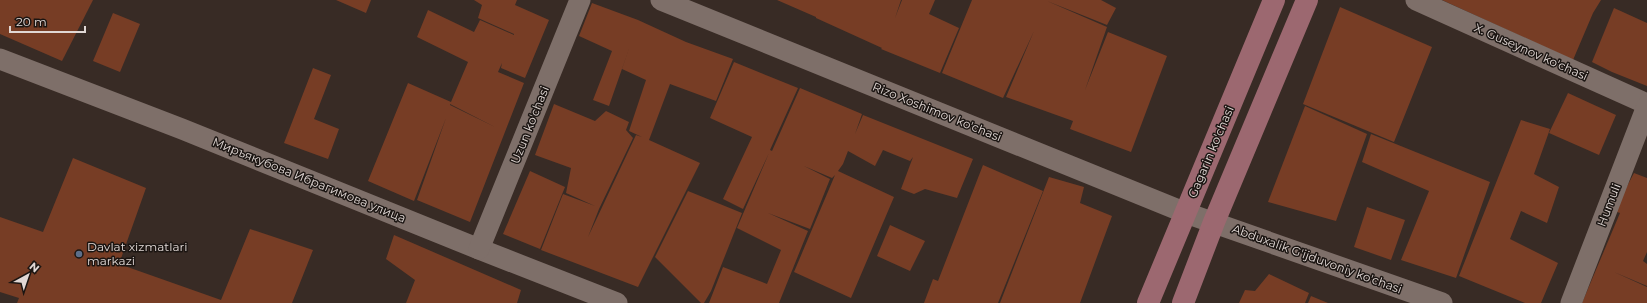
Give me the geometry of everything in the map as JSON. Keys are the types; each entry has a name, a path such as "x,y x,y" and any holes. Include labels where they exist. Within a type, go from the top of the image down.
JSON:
{"main road":[{"name":"Gagarin ko'chasi","path":"1148,303 1274,0"},
{"path":"1182,303 1214,222 1307,0"}],"street":[{"name":"Uzun ko'chasi","path":"479,249 580,0"},
{"name":"Rizo Xoshimov ko'chasi","path":"661,0 1186,213 1214,222"},
{"name":"X. Guseynov ko'chasi","path":"1416,0 1647,105"},
{"name":"Миръякубова Ибрагимова улица","path":"0,59 182,129 617,303"},
{"name":"Humuli","path":"1571,303 1647,105"},
{"name":"Abduxalik G'ijduvoniy ko'chasi","path":"1214,222 1442,303"}],"building":[{"path":"0,0 93,0 62,61 0,34"},
{"path":"336,0 371,0 366,13"},
{"path":"474,0 517,0 515,5 549,20 525,78 501,68 502,63 498,72 524,83 470,222 417,200 446,118 414,201 368,181 408,83 451,102 468,62 417,37 428,10 474,32 480,20 514,35 478,18 482,5","holes":["450,104 495,127 450,105"]},
{"path":"777,0 901,0 895,18 902,0 935,0 929,14 959,28 940,73 881,49 882,48"},
{"path":"972,0 1101,0 1116,8 1107,25 1047,1 1107,27 1085,90 1108,32 1167,56 1131,152 1070,129 1073,121 1006,97 1034,31 1003,98 942,73"},
{"path":"1442,0 1601,0 1593,13 1573,60"},
{"path":"592,3 638,20 686,42 733,59 716,101 670,84 649,140 700,163 638,287 541,250 563,194 595,206 566,193 571,168 535,155 554,104 595,121 606,111 629,122 626,130 633,138 599,209 588,237 636,135 642,137 629,131 646,80 622,69 631,43 609,106 593,100 612,51 579,36"},
{"path":"1340,7 1432,47 1394,142 1303,104"},
{"path":"1614,8 1647,23 1647,86 1592,62"},
{"path":"113,13 140,24 120,72 93,61"},
{"path":"734,62 798,88 770,150 772,151 800,88 862,114 855,134 863,115 973,159 957,198 925,189 914,194 901,189 913,157 910,161 883,150 875,166 848,151 843,164 838,171 894,197 851,298 794,272 835,175 832,178 804,166 830,179 810,229 768,213 808,231 779,303 709,303 723,267 767,284 781,250 737,228 769,153 743,209 723,199 752,137 710,118"},
{"path":"313,68 331,75 314,119 339,129 328,159 284,143"},
{"path":"1568,93 1616,115 1599,155 1549,133"},
{"path":"1305,106 1367,134 1336,221 1268,202"},
{"path":"1521,120 1550,129 1534,174 1559,187 1547,223 1521,211 1510,239 1558,263 1541,303 1525,303 1459,276"},
{"path":"1371,134 1490,182 1456,278 1401,260 1429,191 1362,162"},
{"name":"Davlat xizmatlari markazi","path":"73,158 146,188 119,264 221,300 250,229 313,250 292,303 17,303 19,298 0,292 0,217 43,232"},
{"path":"983,165 1043,191 998,303 924,303 933,279 938,281"},
{"path":"530,171 565,187 540,249 503,234"},
{"path":"1634,173 1647,178 1647,252 1643,261 1647,264 1647,286 1614,272 1647,287 1647,303 1582,303 1620,213 1614,211"},
{"path":"1049,177 1084,187 1080,203 1112,216 1080,303 1000,303"},
{"path":"688,191 742,213 711,291 704,303 701,303 655,257"},
{"path":"1367,207 1405,220 1391,260 1354,247"},
{"path":"890,225 925,241 910,271 877,256"},
{"path":"394,235 521,290 517,303 406,303 415,280 386,259"},
{"path":"1269,274 1309,293 1305,303 1239,303 1245,290 1255,291"},
{"path":"1311,296 1328,303 1308,303"}],"place":[{"name":"Davlat xizmatlari markazi","path":"79,254"}]}
